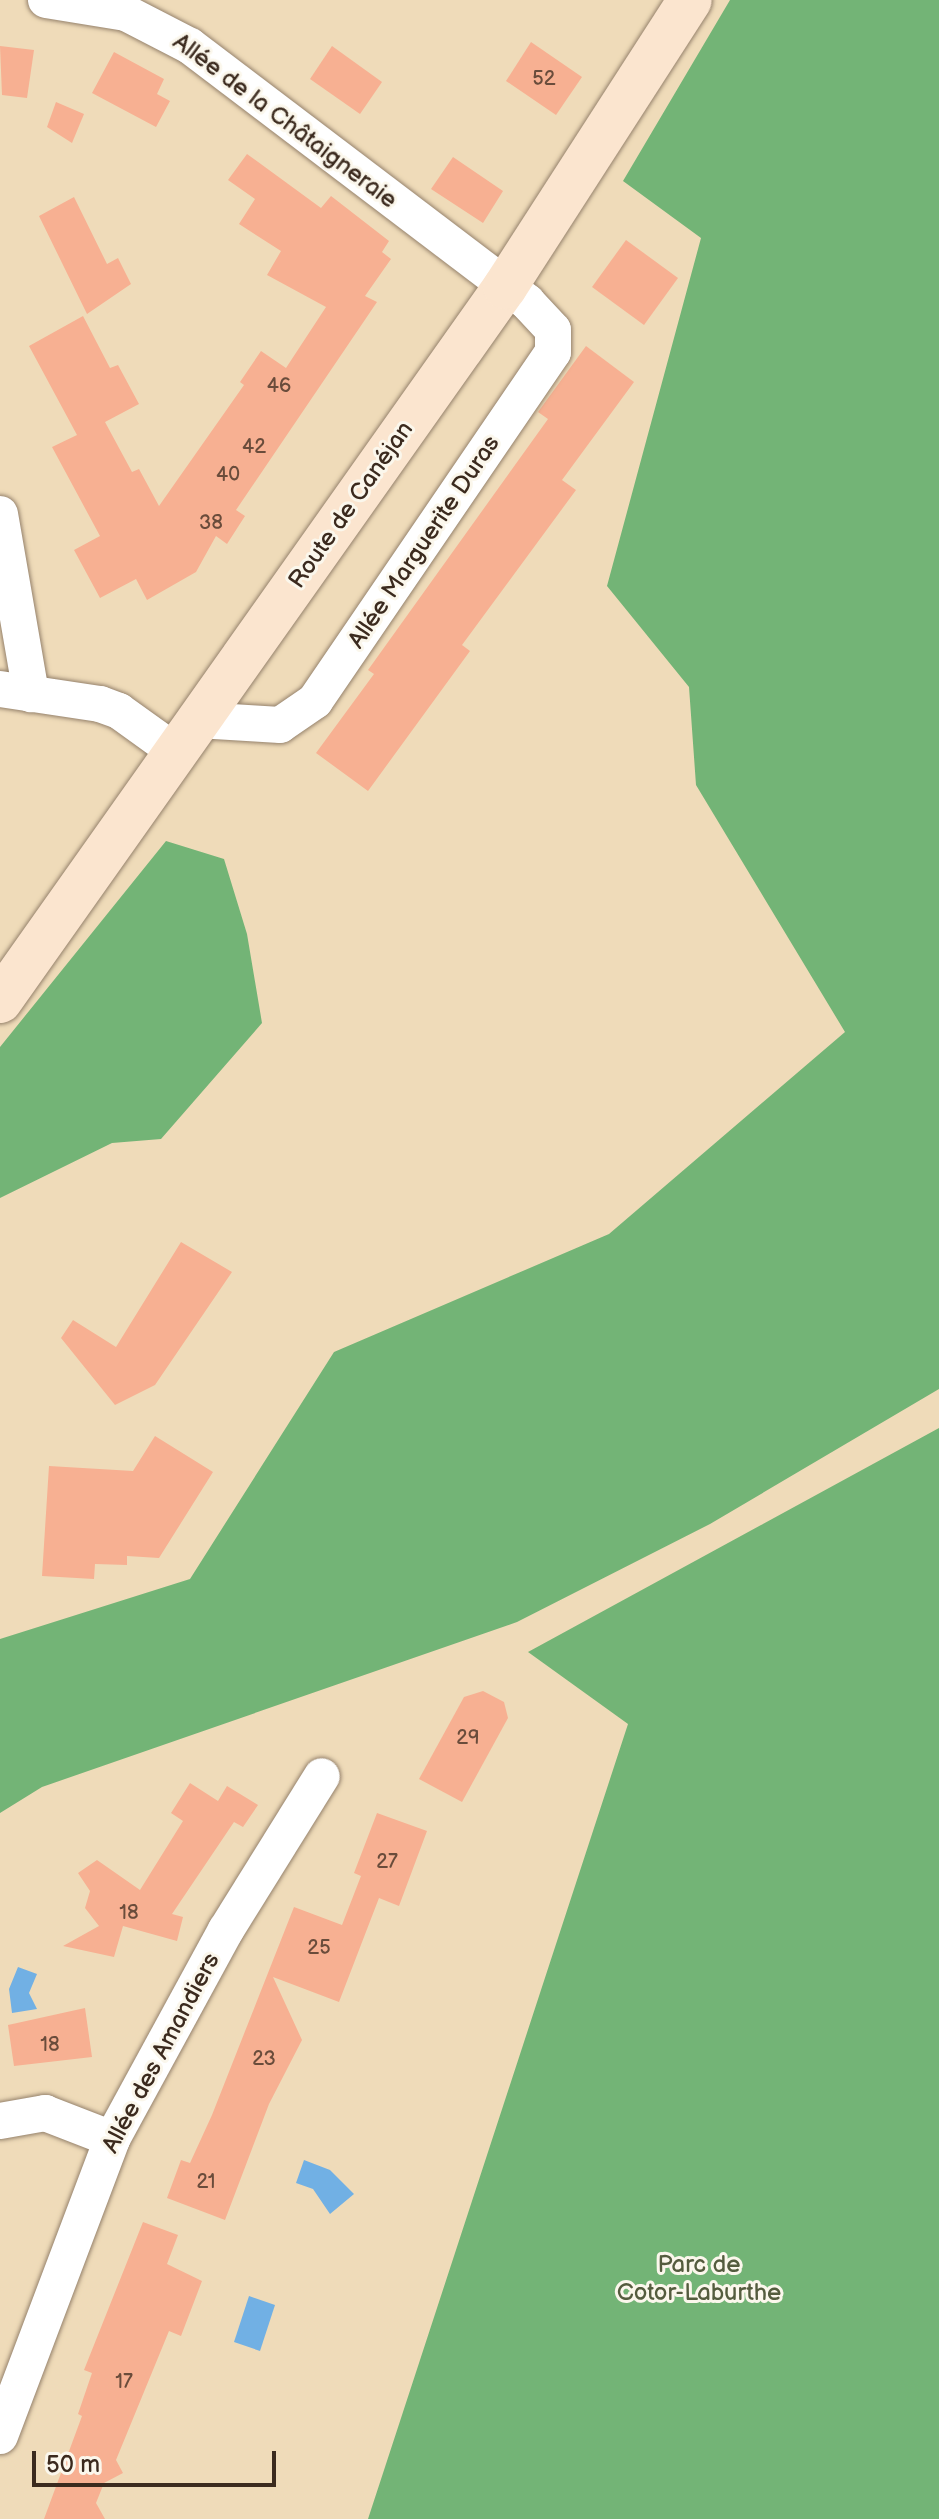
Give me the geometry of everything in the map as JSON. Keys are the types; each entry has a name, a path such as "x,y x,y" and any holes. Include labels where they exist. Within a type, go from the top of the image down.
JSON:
{"street":[{"name":"Allée de la Châtaigneraie","path":"46,0 126,13 190,46 505,287"},
{"name":"Route de Canéjan","path":"0,1001 505,287 690,0"},
{"name":"Allée Marguerite Duras","path":"187,736 280,725 315,701 553,352 553,330 505,287"},
{"path":"0,514 16,691 119,711 187,736"},
{"name":"Allée des Amandiers","path":"0,2436 112,2139 226,1930 322,1776"},
{"path":"0,2121 45,2113 112,2139"}],"green space":[{"path":"730,0 939,0 939,1389 710,1524 517,1622 42,1787 0,1813 0,1639 190,1579 334,1352 609,1234 845,1032 696,785 689,687 607,586 701,238 623,181"},
{"path":"166,841 224,859 247,934 262,1023 161,1139 112,1143 0,1198 0,1047"},
{"name":"Parc de Cotor-Laburthe","path":"939,1428 939,2519 368,2519 628,1724 528,1652"}],"water":[{"path":"18,1967 37,1974 29,1993 37,2009 12,2013 9,1989"},
{"path":"304,2160 330,2170 354,2194 330,2214 313,2189 296,2183"},
{"path":"249,2296 275,2305 260,2351 234,2342"}],"building":[{"path":"531,42 582,77 556,115 506,81"},
{"path":"0,46 34,50 27,98 2,95"},
{"path":"332,46 382,82 360,114 310,79"},
{"path":"114,52 164,79 157,94 170,101 156,127 92,93"},
{"path":"56,102 84,114 72,143 47,127"},
{"path":"247,154 321,208 331,196 389,241 382,252 391,259 365,296 377,302 236,510 245,516 227,544 216,536 196,572 147,600 136,579 100,598 74,550 100,536 52,447 77,435 29,346 83,316 110,368 118,365 139,404 105,422 132,472 139,469 159,506 244,385 240,382 261,351 286,368 326,307 267,275 281,251 239,224 255,199 228,180"},
{"path":"453,157 503,191 483,223 431,189"},
{"path":"74,197 107,264 118,258 131,284 87,314 39,216"},
{"path":"626,240 678,278 644,325 592,287"},
{"path":"586,346 634,382 562,480 576,490 462,645 470,651 368,791 316,753 374,674 368,670 548,419 538,412"},
{"path":"181,1242 232,1272 155,1385 115,1405 61,1338 73,1320 116,1347"},
{"path":"155,1436 213,1472 159,1558 127,1556 127,1565 95,1564 94,1579 42,1576 49,1466 133,1471"},
{"path":"483,1691 504,1702 508,1718 462,1802 419,1779 464,1697"},
{"path":"190,1783 218,1801 227,1786 258,1805 243,1827 234,1822 172,1914 183,1917 177,1941 123,1926 114,1957 63,1946 99,1926 85,1908 90,1891 78,1873 97,1860 140,1890 183,1821 171,1813"},
{"path":"377,1813 427,1831 399,1906 379,1898 339,2002 273,1977 302,2040 269,2104 225,2220 167,2198 181,2160 190,2163 212,2115 294,1907 342,1925 361,1876 354,1873"},
{"path":"85,2008 92,2057 14,2066 8,2025"},
{"path":"143,2222 178,2235 167,2264 202,2281 181,2336 169,2331 116,2460 123,2473 104,2483 96,2503 105,2519 44,2519 82,2416 78,2414 92,2373 84,2370"}]}
